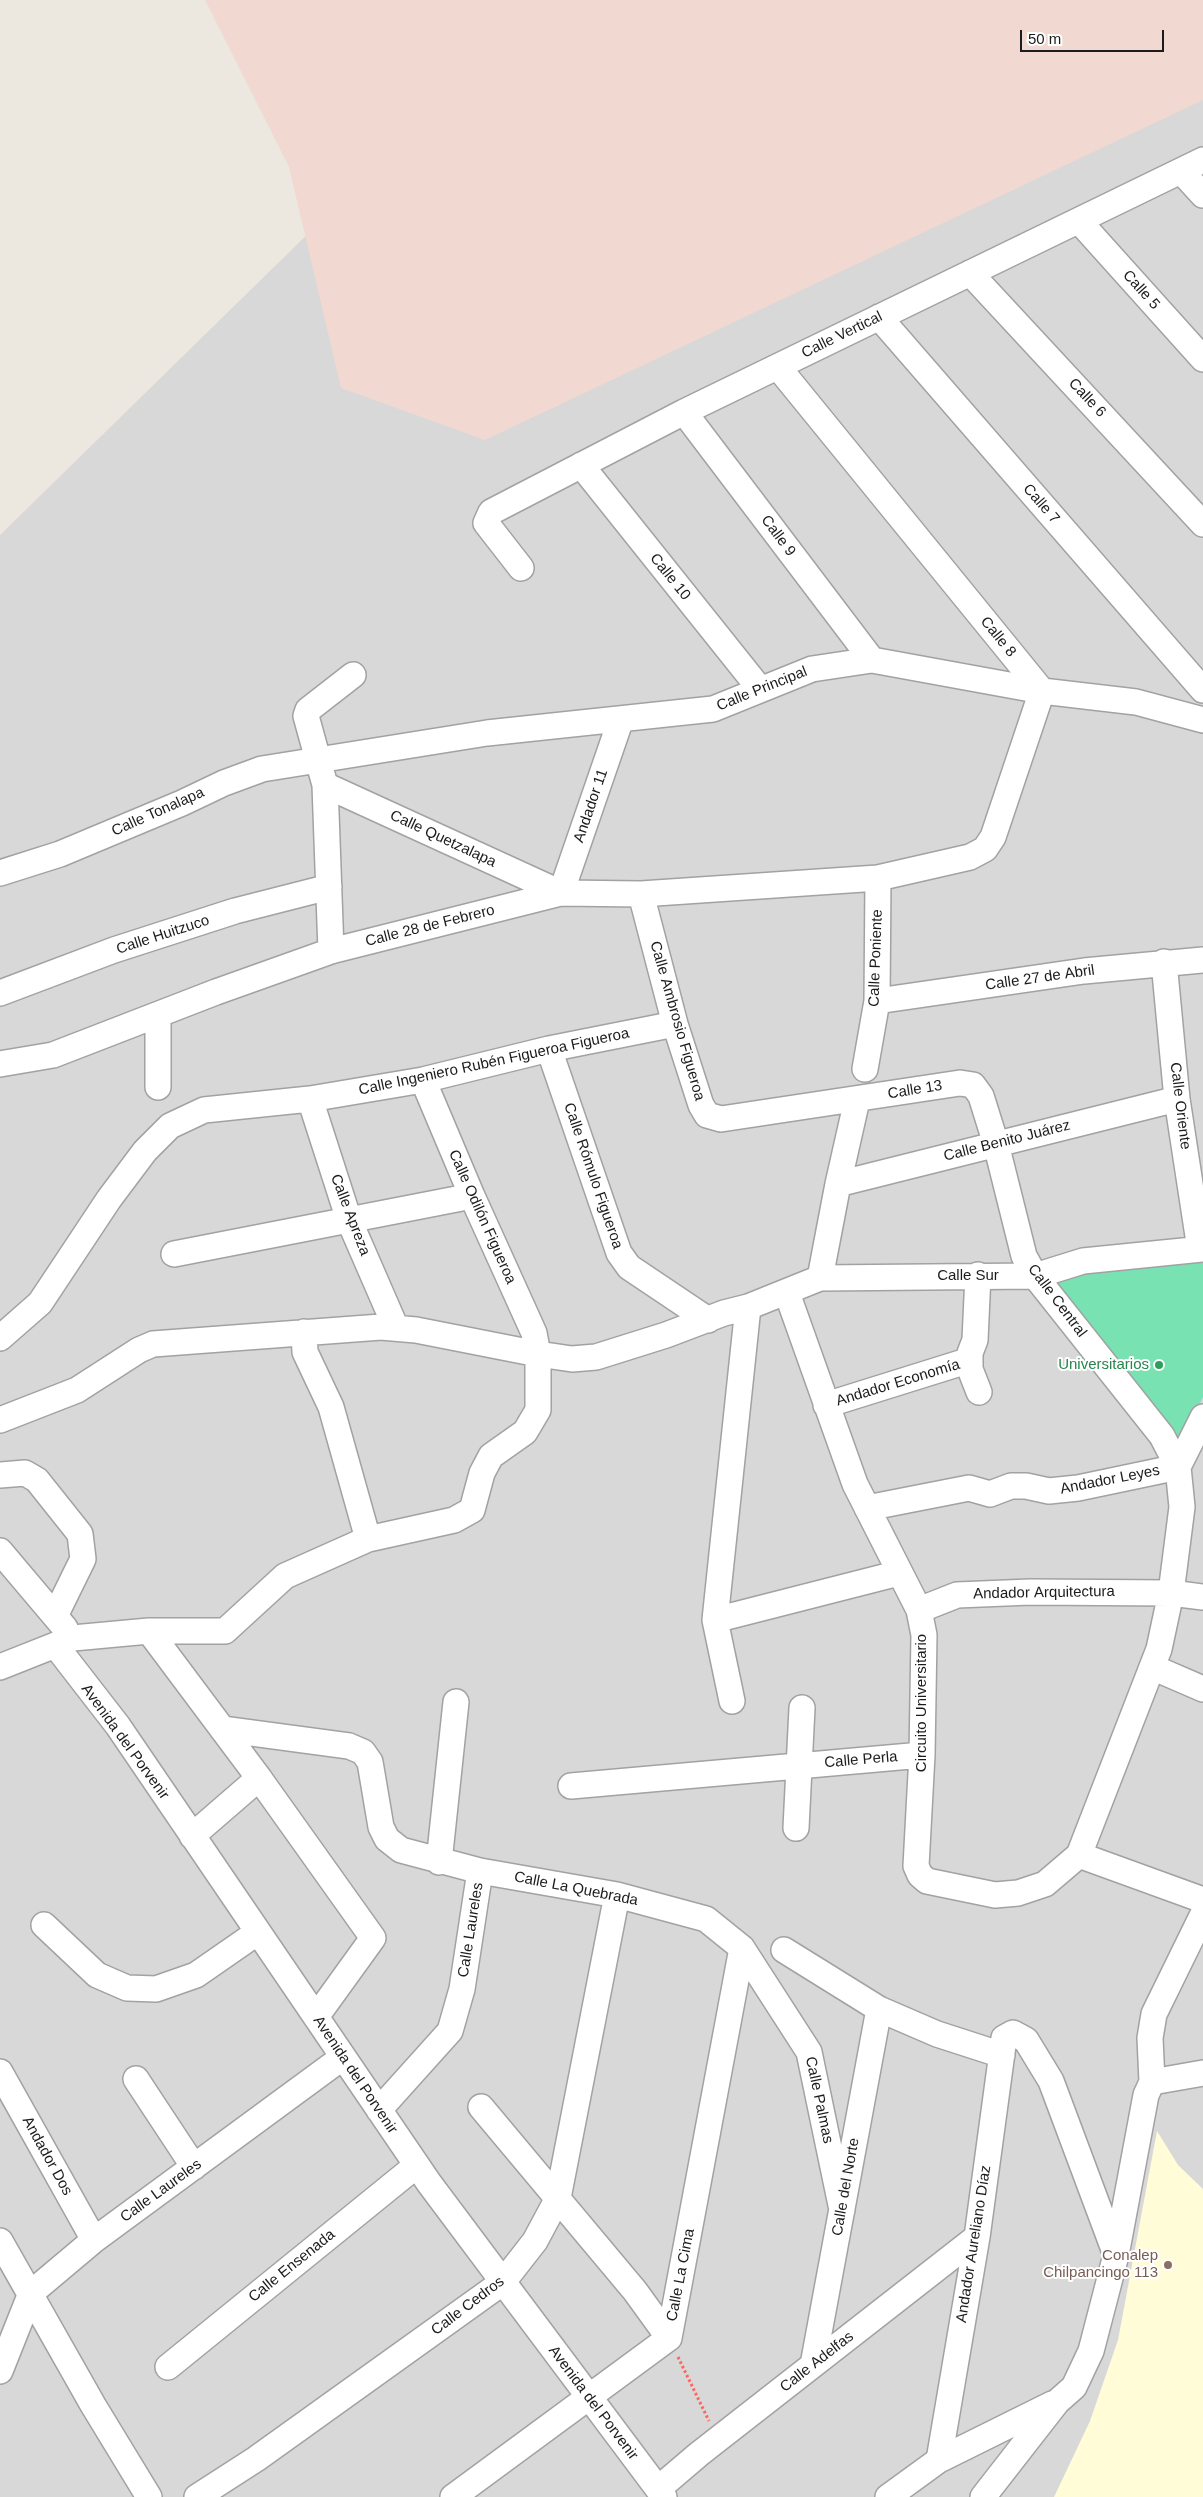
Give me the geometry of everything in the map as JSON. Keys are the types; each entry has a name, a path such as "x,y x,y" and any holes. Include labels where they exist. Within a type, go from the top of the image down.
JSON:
{"street":[{"name":"Calle Vertical","path":"521,568 486,523 491,512 684,412 1203,160"},
{"path":"1181,171 1203,195"},
{"name":"Calle 5","path":"1079,221 1203,359"},
{"name":"Calle 6","path":"970,273 1203,524"},
{"name":"Calle 7","path":"879,317 1203,690"},
{"name":"Calle 8","path":"778,367 1042,691"},
{"name":"Calle 9","path":"684,412 872,660"},
{"name":"Calle 10","path":"581,465 760,689"},
{"name":"Calle Principal","path":"318,760 487,733 713,709 812,669 872,660 1042,691 1136,702 1203,720"},
{"path":"331,952 325,785 306,724 308,710 353,675"},
{"path":"878,878 970,857 985,849 993,836 1042,691"},
{"name":"Andador 11","path":"561,893 621,719"},
{"name":"Calle Tonalapa","path":"0,874 60,854 182,803 224,783 262,769 318,760"},
{"name":"Calle Quetzalapa","path":"325,785 561,893"},
{"name":"Calle 28 de Febrero","path":"0,1064 53,1055 331,952 561,893 641,894 878,878"},
{"name":"Calle Poniente","path":"865,1069 877,1001 878,878"},
{"name":"Calle Huitzuco","path":"0,993 114,950 217,917 329,887"},
{"name":"Calle Ambrosio Figueroa","path":"641,894 675,1024 701,1104 707,1115 721,1119 858,1100"},
{"name":"Calle 27 de Abril","path":"877,1001 1084,971 1164,962 1203,960"},
{"name":"Calle Oriente","path":"1164,962 1177,1098 1201,1249"},
{"path":"158,1015 158,1087"},
{"name":"Calle Ingeniero Rubén Figueroa Figueroa","path":"0,1338 40,1303 109,1198 145,1151 170,1126 204,1110 310,1100 423,1080 549,1049 675,1024"},
{"name":"Calle Rómulo Figueroa","path":"549,1049 619,1253 629,1267 708,1320"},
{"name":"Calle Odilón Figueroa","path":"65,1642 149,1631 225,1631 285,1576 368,1539 454,1520 472,1510 482,1473 491,1456 525,1432 538,1410 538,1354 534,1332 472,1196 423,1080"},
{"name":"Calle 13","path":"858,1100 960,1083 974,1085"},
{"name":"Calle Central","path":"974,1085 981,1096 996,1144 1024,1256 1035,1276 1162,1436 1178,1466"},
{"name":"Calle Benito Juárez","path":"838,1184 1177,1098"},
{"name":"Calle Apreza","path":"310,1100 349,1220 396,1328"},
{"path":"0,1420 77,1390 139,1350 153,1344 304,1332 396,1328 572,1359 596,1357 708,1320 724,1312 748,1307 787,1293 820,1278 838,1184 858,1100"},
{"path":"174,1254 472,1196"},
{"name":"Calle Sur","path":"820,1278 978,1275 1035,1276 1084,1261 1201,1249"},
{"path":"978,1275 975,1340 970,1360 970,1369 979,1392"},
{"name":"Circuito Universitario","path":"787,1293 855,1484 919,1610 924,1635 922,1755 916,1866 920,1876 927,1881 994,1895 1018,1893 1045,1884 1079,1855"},
{"path":"732,1701 715,1620 748,1307"},
{"path":"304,1332 305,1352 331,1407 368,1539"},
{"name":"Andador Economía","path":"826,1405 970,1360"},
{"path":"1203,1417 1178,1466 1182,1506 1171,1593 1159,1649 1079,1855 1203,1900"},
{"name":"Andador Leyes","path":"867,1508 969,1488 990,1494 1011,1486 1026,1486 1049,1491 1078,1488 1178,1466"},
{"path":"0,1475 25,1473 37,1480 80,1534 83,1559 55,1616"},
{"name":"Avenida del Porvenir","path":"0,1551 55,1616 65,1642 118,1726 417,2165 661,2493"},
{"path":"715,1620 899,1573"},
{"name":"Andador Arquitectura","path":"919,1610 957,1595 1030,1592 1171,1593 1203,1597"},
{"path":"149,1631 259,1778 373,1938 316,2017"},
{"path":"0,1667 65,1642"},
{"path":"1152,1667 1203,1689"},
{"path":"439,1862 456,1702"},
{"path":"796,1828 802,1708"},
{"name":"Calle La Quebrada","path":"222,1729 349,1746 363,1752 370,1762 381,1827 387,1839 402,1850 439,1862 480,1871 617,1895 706,1919 742,1948"},
{"name":"Calle Perla","path":"571,1786 922,1755"},
{"path":"192,1836 259,1778"},
{"name":"Calle Laureles","path":"379,2110 450,2031 462,1988 480,1871"},
{"name":"Calle Cedros","path":"197,2497 256,2459 503,2282 535,2241 558,2198 617,1895"},
{"path":"983,2497 1057,2402 1074,2387 1091,2351 1116,2255 1146,2094 1152,2082 1150,2038 1154,2014 1203,1914"},
{"path":"44,1925 98,1975 127,1988 156,1988 196,1974 258,1932"},
{"name":"Calle Palmas","path":"742,1948 809,2052 842,2210"},
{"name":"Calle La Cima","path":"453,2497 669,2338 742,1948"},
{"path":"784,1950 879,2009 937,2034 1008,2044 1026,2040 1051,2081 1116,2255"},
{"name":"Calle del Norte","path":"813,2365 879,2009"},
{"name":"Andador Aureliano Díaz","path":"939,2460 1008,2044"},
{"name":"Calle Laureles","path":"31,2293 94,2240 343,2057"},
{"name":"Andador Dos","path":"0,2072 94,2240"},
{"path":"1152,2082 1203,2073"},
{"path":"136,2079 194,2167"},
{"path":"481,2107 635,2291 669,2338"},
{"name":"Calle Ensenada","path":"168,2367 417,2165"},
{"name":"Calle Adelfas","path":"661,2493 718,2439 977,2238"},
{"path":"0,2241 93,2405 149,2497"},
{"path":"2,2360 31,2293"},
{"path":"888,2497 939,2460 1057,2402"}],"path":[{"path":"669,2338 718,2439"}],"shaded area":[{"path":"205,0 1203,0 1203,100 485,440 341,388 289,167"},
{"path":"1203,0 1203,2497 0,2497 0,535 414,130"},
{"name":"Conalep Chilpancingo 113","path":"1157,2131 1178,2165 1203,2189 1203,2497 1054,2497 1090,2421 1118,2340"}],"green space":[{"name":"Universitarios","path":"1203,1254 1203,1397 1177,1450 1044,1279"}],"place":[{"name":"Universitarios","path":"1159,1365"},
{"name":"Conalep Chilpancingo 113","path":"1168,2265"}]}
